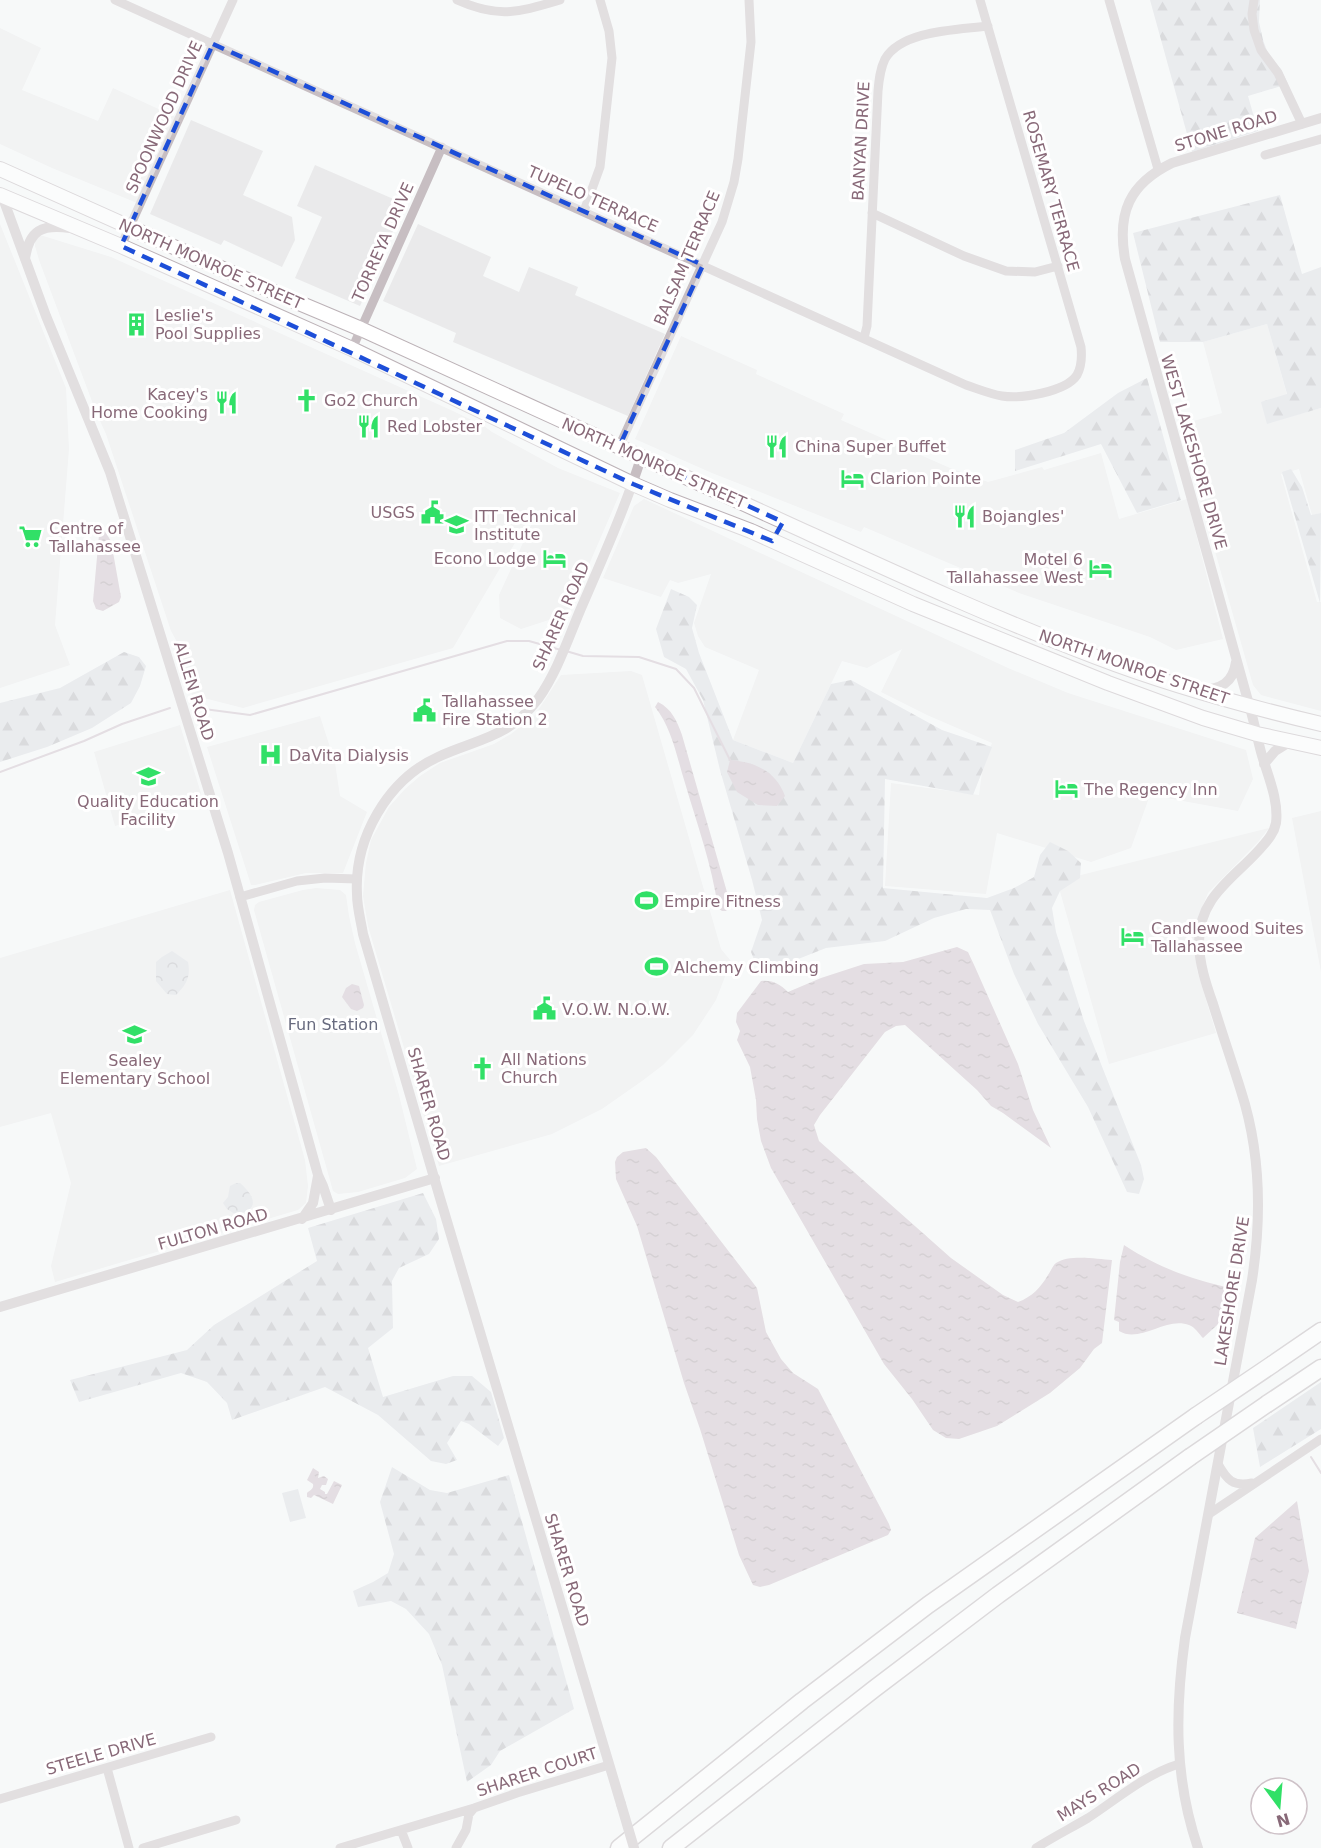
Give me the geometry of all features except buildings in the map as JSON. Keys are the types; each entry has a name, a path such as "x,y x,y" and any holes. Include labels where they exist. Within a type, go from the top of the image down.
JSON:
{"highway":[{"path":"619,1848 793,1708 928,1605 1321,1331"},
{"path":"671,1848 969,1617 1190,1457 1321,1368"}],"main road":[{"name":"NORTH MONROE STREET","path":"0,169 361,329 937,591 1097,658 1250,708 1321,724"},
{"name":"NORTH MONROE STREET","path":"1,194 352,350 633,484 751,531 912,604 1203,718 1257,734 1321,748"},
{"path":"234,297 242,277"},
{"path":"505,423 514,400"},
{"path":"772,541 783,522"},
{"path":"793,550 805,532"},
{"path":"912,604 923,585"},
{"path":"929,611 937,591"},
{"path":"1086,674 1097,658"}],"street":[{"name":"TUPELO TERRACE","path":"115,0 966,385 986,392 1013,397 1047,392 1065,386"},
{"name":"SPOONWOOD DRIVE","path":"121,246 233,0"},
{"path":"457,0 476,8 504,12 520,11 560,0"},
{"path":"584,211 600,166 612,58 609,31 600,0"},
{"name":"BALSAM TERRACE","path":"619,447 722,222 735,182 750,55 749,0"},
{"name":"ROSEMARY TERRACE","path":"980,0 1081,347 1081,367 1077,375 1065,386"},
{"path":"1109,0 1158,169"},
{"path":"1254,0 1252,14 1254,30 1261,50 1278,73 1302,124"},
{"name":"BANYAN DRIVE","path":"864,338 867,326 879,77 884,61 896,47 912,38 988,26"},
{"name":"STONE ROAD","path":"1144,181 1158,169 1172,163 1321,118"},
{"path":"1265,155 1321,139"},
{"name":"TORREYA DRIVE","path":"352,350 442,147"},
{"name":"WEST LAKESHORE DRIVE","path":"1144,181 1133,195 1123,218 1122,242 1125,259 1257,734"},
{"name":"ALLEN ROAD","path":"1,194 25,260 110,471 240,897 318,1175 331,1210"},
{"path":"872,213 964,256 1006,271 1035,272 1058,266"},
{"path":"25,260 30,239 39,230 54,227 79,229"},
{"name":"SHARER ROAD","path":"634,1848 363,934 357,903 357,879 360,856 372,823 396,788 408,776 436,758 492,737 514,724 540,697 554,671 642,458"},
{"path":"1191,689 1212,689 1225,684 1233,676 1236,659"},
{"name":"LAKESHORE DRIVE","path":"1198,1848 1189,1818 1179,1764 1177,1721 1179,1679 1254,1264 1260,1204 1251,1125 1201,964 1199,939 1203,917 1214,894 1266,842 1275,826 1276,806 1257,734"},
{"path":"1264,764 1275,751 1291,741"},
{"path":"240,897 304,880 357,879"},
{"path":"302,1219 313,1203 318,1175"},
{"name":"FULTON ROAD","path":"0,1307 435,1178"},
{"path":"1209,1514 1321,1439"},
{"path":"1218,1464 1224,1476 1233,1483 1242,1485 1255,1482"},
{"name":"STEELE DRIVE","path":"0,1799 211,1737"},
{"name":"MAYS ROAD","path":"1036,1848 1165,1768 1179,1764"},
{"name":"SHARER COURT","path":"340,1848 474,1809 516,1793 609,1765"},
{"path":"107,1768 129,1848"},
{"name":"SHARER COURT","path":"456,1848 466,1830 469,1814 474,1809"},
{"path":"143,1848 236,1820"},
{"path":"401,1830 408,1848"}],"highlighted area":[{"path":"213,44 703,265 619,447 783,522 772,541 633,484 121,246"}],"shaded area":[{"path":"0,28 41,48 22,90 98,121 113,88 180,119 142,205 0,144"},
{"path":"191,120 263,151 243,195 292,217 295,240 282,267 224,240 221,245 150,214"},
{"path":"315,165 405,204 360,306 295,278 322,217 297,206"},
{"name":"Centre of Tallahassee","path":"0,224 66,388 69,449 55,625 70,665 0,688"},
{"path":"418,224 491,257 483,276 519,292 529,267 578,287 575,295 665,334 628,416 453,342 456,333 383,301"},
{"path":"37,234 111,257 453,411 558,468 620,493 565,620 558,617 521,629 500,618 499,595 533,521 529,519 453,648 243,708 192,695 176,640 171,631 106,434 39,260 35,246"},
{"path":"1267,324 1287,395 1267,423 1321,408 1321,513 1312,515 1299,469 1281,474 1317,602 1321,602 1321,711 1261,695 1253,685 1179,425 1222,413 1203,342"},
{"path":"681,336 757,370 756,374 844,414 841,420 950,468 988,482 1042,467 1044,470 1101,453 1119,519 1187,499 1223,639 1176,650 1150,637 1019,593 864,527 861,532 712,473 635,439"},
{"path":"644,499 1008,668 1068,693 1246,750 1253,779 1238,811 1150,795 1131,848 1091,862 997,833 986,894 885,886 891,783 979,795 983,765 992,743 881,692 902,649 867,668 842,661 793,763 733,740 759,670 705,647 698,636 694,623 711,574 678,583 670,580 661,597 603,578 634,506"},
{"path":"631,671 642,675 721,949 731,961 716,1000 693,1035 663,1065 602,1109 552,1134 439,1166 368,926 363,896 371,840 389,807 405,789 440,763 494,744 511,734 535,715 561,675"},
{"path":"320,716 335,763 340,796 367,812 343,873 306,873 251,885 207,747"},
{"name":"Quality Education Facility","path":"180,725 203,800 115,826 94,752"},
{"path":"1321,811 1321,972 1292,818"},
{"name":"Candlewood Suites Tallahassee","path":"1269,828 1208,893 1194,927 1197,970 1216,1033 1109,1064 1057,881"},
{"name":"Fun Station","path":"316,888 340,890 346,895 355,943 399,1095 417,1169 405,1178 358,1192 338,1194 333,1191 254,910 255,905 259,902"},
{"name":"Sealey Elementary School","path":"230,890 305,1160 308,1186 306,1203 298,1210 55,1282 51,1266 71,1183 51,1113 0,1127 0,958"}],"green space":[{"path":"1150,0 1260,0 1259,22 1263,40 1269,56 1281,69 1288,84 1248,96 1258,131 1192,152"},
{"path":"1280,195 1302,274 1321,267 1321,408 1267,424 1261,402 1287,394 1267,324 1203,342 1160,342 1133,233"},
{"path":"1147,378 1181,500 1137,513 1101,444 1015,471 1015,450 1064,433 1118,393"},
{"path":"1291,469 1302,487 1311,515 1321,513 1320,603 1282,472"},
{"path":"671,589 689,597 697,605 692,628 699,653 733,740 793,763 831,684 851,680 942,730 992,747 973,795 885,779 883,888 987,898 1014,888 1034,877 1040,855 1050,842 1068,851 1081,863 1080,878 1060,891 1052,908 1056,932 1084,1021 1141,1165 1144,1179 1139,1194 1127,1192 1088,1107 1038,1024 1014,974 990,910 966,909 934,918 885,941 826,948 773,969 755,962 751,952 762,920 703,700 686,669 664,657 656,629"},
{"path":"124,652 139,657 146,666 140,686 131,703 92,728 47,747 0,762 0,703 60,688"},
{"path":"172,951 188,962 189,967 187,980 176,995 167,994 156,981 156,962"},
{"path":"240,1183 245,1188 253,1203 249,1210 235,1214 223,1203 228,1197 230,1186"},
{"path":"423,1193 436,1219 439,1239 429,1254 399,1268 392,1281 393,1328 368,1348 383,1397 453,1376 472,1376 491,1392 504,1438 498,1446 469,1424 461,1421 447,1443 457,1460 446,1464 431,1461 378,1415 325,1387 232,1420 227,1403 207,1382 181,1373 79,1402 70,1380 187,1350 214,1325 317,1261 308,1228"},
{"path":"1321,1382 1321,1429 1260,1467 1253,1428"},
{"path":"392,1467 430,1490 447,1493 509,1475 574,1709 500,1751 491,1765 467,1782 442,1665 429,1634 406,1609 391,1601 358,1607 353,1591 388,1573 394,1554 380,1502"},
{"path":"298,1489 306,1518 290,1522 282,1493"}],"water":[{"path":"100,524 111,541 121,597 119,602 103,611 96,609 93,601"},
{"path":"658,702 673,716 682,735 729,899 729,907 726,911 718,908 708,860 673,744 666,724 655,707"},
{"path":"730,760 748,763 770,774 785,796 777,806 758,805 737,792 727,772"},
{"path":"957,947 968,952 1018,1064 1033,1110 1051,1148 991,1106 977,1090 905,1025 896,1026 885,1032 820,1115 814,1125 819,1141 951,1258 1003,1295 1018,1302 1036,1291 1055,1264 1062,1260 1083,1258 1112,1260 1102,1343 1094,1349 1080,1368 1050,1393 997,1426 959,1439 946,1438 933,1430 884,1364 771,1168 761,1141 750,1067 737,1040 740,1031 736,1022 737,1013 761,981 776,983 788,992 864,964 903,962"},
{"path":"352,984 359,986 364,1005 357,1011 351,1009 342,997 346,988"},
{"path":"646,1148 656,1157 757,1288 766,1332 781,1359 793,1373 818,1389 889,1524 891,1530 888,1535 769,1585 760,1587 753,1585 739,1555 637,1226 616,1179 617,1157 623,1152"},
{"path":"1124,1245 1175,1272 1231,1288 1227,1316 1203,1338 1191,1326 1180,1323 1136,1334 1119,1331 1119,1322 1114,1320"},
{"path":"313,1468 319,1472 318,1478 324,1476 328,1479 326,1485 322,1485 320,1489 325,1494 334,1481 342,1485 333,1504 314,1495 311,1498 307,1497 307,1493 313,1487 313,1484 307,1480"},
{"path":"1297,1501 1309,1571 1296,1629 1237,1613 1255,1538"}],"waterway":[{"path":"204,709 250,715 507,641 529,641 561,650"},
{"path":"566,651 583,656 639,657 676,669 694,688 730,760"},
{"path":"0,772 84,741 122,724 170,708"},
{"path":"1311,1457 1321,1473"}],"place":[{"name":"Leslie's Pool Supplies","path":"137,324"},
{"name":"Go2 Church","path":"306,400"},
{"name":"Kacey's Home Cooking","path":"226,403"},
{"name":"Red Lobster","path":"369,426"},
{"name":"China Super Buffet","path":"777,446"},
{"name":"Clarion Pointe","path":"852,478"},
{"name":"USGS","path":"433,512"},
{"name":"Bojangles'","path":"964,516"},
{"name":"ITT Technical Institute","path":"456,525"},
{"name":"Centre of Tallahassee","path":"31,537"},
{"name":"Econo Lodge","path":"554,558"},
{"name":"Motel 6 Tallahassee West","path":"1101,568"},
{"name":"Tallahassee Fire Station 2","path":"424,710"},
{"name":"DaVita Dialysis","path":"271,755"},
{"name":"Quality Education Facility","path":"148,776"},
{"name":"The Regency Inn","path":"1066,789"},
{"name":"Empire Fitness","path":"646,901"},
{"name":"Candlewood Suites Tallahassee","path":"1133,937"},
{"name":"Alchemy Climbing","path":"656,967"},
{"name":"V.O.W. N.O.W.","path":"544,1009"},
{"name":"Sealey Elementary School","path":"135,1035"},
{"name":"All Nations Church","path":"483,1068"}]}
